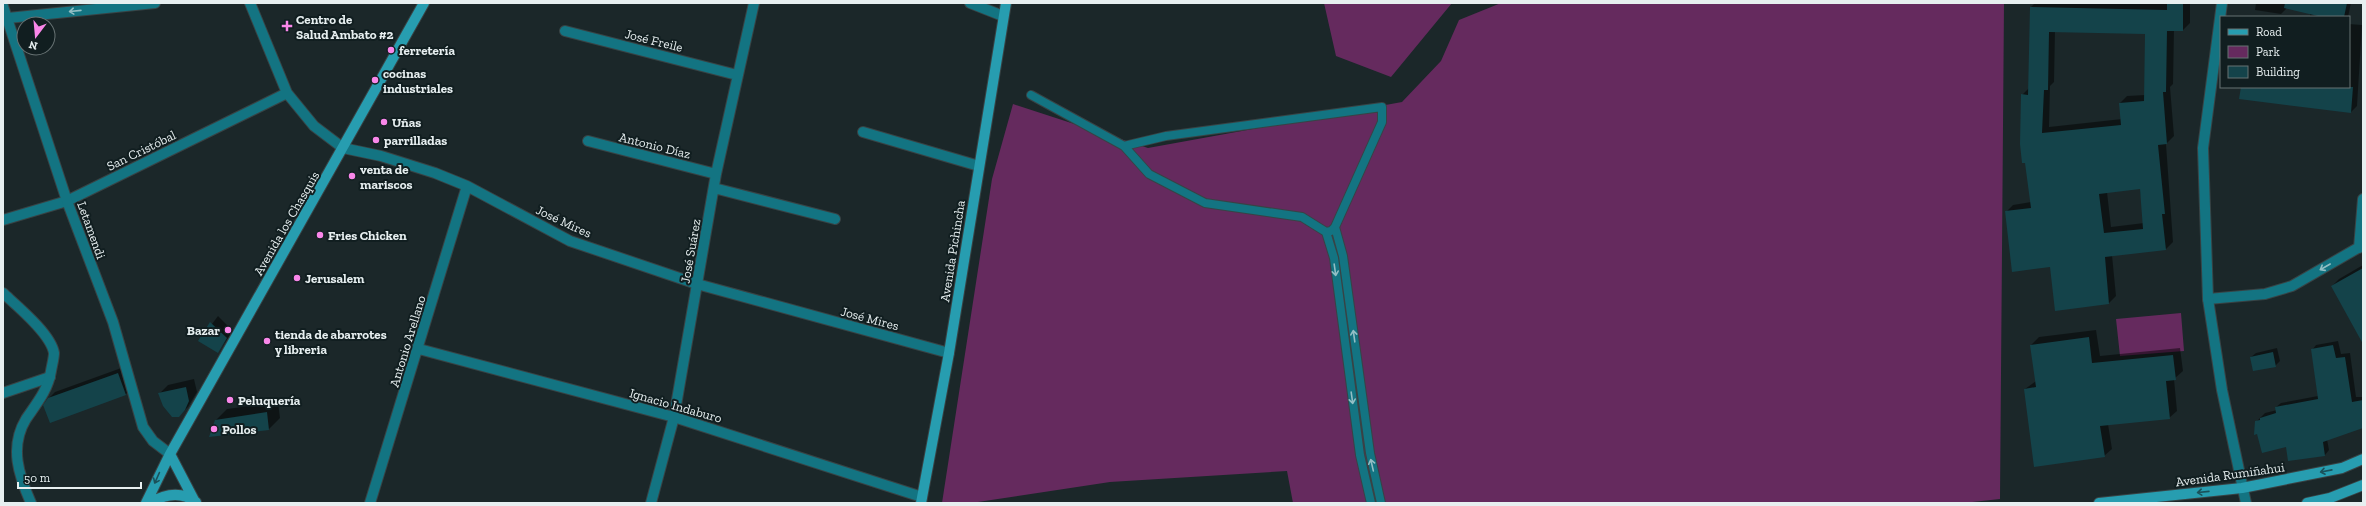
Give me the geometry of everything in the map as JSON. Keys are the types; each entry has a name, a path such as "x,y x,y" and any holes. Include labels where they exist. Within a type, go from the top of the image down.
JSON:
{"main road":[{"name":"Avenida los Chasquis","path":"146,503 170,454 424,3"},
{"name":"Avenida Pichincha","path":"922,500 949,353 1006,3"},
{"path":"170,454 195,502"},
{"name":"Avenida Rumiñahui","path":"2099,503 2242,488 2342,468 2363,459"},
{"path":"2307,503 2330,498 2363,485"},
{"path":"150,503 160,497 171,495 183,496 195,502"}],"street":[{"path":"8,18 155,3"},
{"name":"José Mires","path":"250,3 287,93 314,126 343,148 412,165 467,186 570,240 697,284 949,353"},
{"name":"José Suárez","path":"651,503 674,417 716,174 754,3"},
{"path":"970,3 1003,16"},
{"path":"2220,16 2222,3"},
{"name":"Letamendi","path":"3,6 67,201 112,322 143,427 153,440 170,454"},
{"path":"2220,18 2203,148 2208,299 2222,390 2246,503"},
{"name":"José Freile","path":"565,31 737,75"},
{"name":"San Cristóbal","path":"3,220 67,201 287,93"},
{"path":"862,132 979,166"},
{"name":"Antonio Díaz","path":"588,142 716,174"},
{"name":"Antonio Arellano","path":"370,503 419,349 467,186"},
{"path":"714,188 835,219"},
{"path":"2208,299 2265,294 2292,286 2361,246 2363,199"},
{"path":"3,293 42,331 54,352 50,377 44,393 25,421 17,445 18,474 31,503"},
{"name":"Ignacio Indaburo","path":"419,349 674,417 922,500"},
{"path":"3,392 50,377"}],"lane":[{"path":"1031,95 1124,146 1149,174 1205,203 1302,217 1326,232 1334,258 1360,455 1371,503"},
{"path":"1124,146 1166,136 1382,107 1382,122 1334,228 1331,231 1326,232"},
{"path":"1334,228 1343,256 1370,453 1381,503"}],"green space":[{"path":"1324,3 1452,3 1391,77 1336,56"},
{"path":"1501,3 2004,3 2000,499 1963,503 1293,503 1287,471 1110,482 971,503 942,503 992,179 1013,104 1148,148 1402,102 1441,61 1459,20"},
{"path":"2181,313 2184,351 2120,356 2116,319"}],"building":[{"path":"2167,3 2183,3 2183,31 2167,31 2166,92 2163,92 2167,144 2158,145 2165,214 2162,214 2166,250 2105,257 2109,304 2055,311 2050,267 2012,272 2005,211 2031,208 2025,163 2022,163 2020,144 2021,94 2028,95 2030,7 2167,10","holes":["2049,32 2145,34 2144,101 2119,103 2121,125 2042,133 2044,90 2048,90","2140,189 2143,229 2104,233 2099,194"]},
{"path":"2285,3 2347,3 2344,16 2318,16 2284,8"},
{"path":"2353,87 2351,113 2239,99 2241,88"},
{"path":"2363,268 2363,344 2331,286"},
{"path":"210,322 227,338 218,353 198,341"},
{"path":"2089,337 2092,363 2173,355 2176,380 2166,381 2170,419 2100,426 2105,457 2034,467 2024,389 2036,387 2030,345"},
{"path":"2333,345 2336,358 2345,357 2352,402 2363,400 2363,428 2323,442 2325,456 2288,461 2286,447 2262,453 2257,434 2254,435 2255,421 2276,413 2275,407 2318,399 2311,349"},
{"path":"2273,352 2276,367 2253,371 2250,357"},
{"path":"118,373 126,395 50,423 43,405 48,398"},
{"path":"186,387 189,401 185,410 179,417 172,417 163,406 158,393"},
{"path":"267,412 269,430 209,437 215,420"}],"place":[{"name":"Centro de Salud Ambato #2","path":"287,26"},
{"name":"ferretería","path":"391,50"},
{"name":"cocinas industriales","path":"375,80"},
{"name":"Uñas","path":"384,122"},
{"name":"parrilladas","path":"376,140"},
{"name":"venta de mariscos","path":"352,176"},
{"name":"Fries Chicken","path":"320,235"},
{"name":"Jerusalem","path":"297,278"},
{"name":"Bazar","path":"228,330"},
{"name":"tienda de abarrotes y libreria","path":"267,341"},
{"name":"Peluquería","path":"230,400"},
{"name":"Pollos","path":"214,429"}]}
